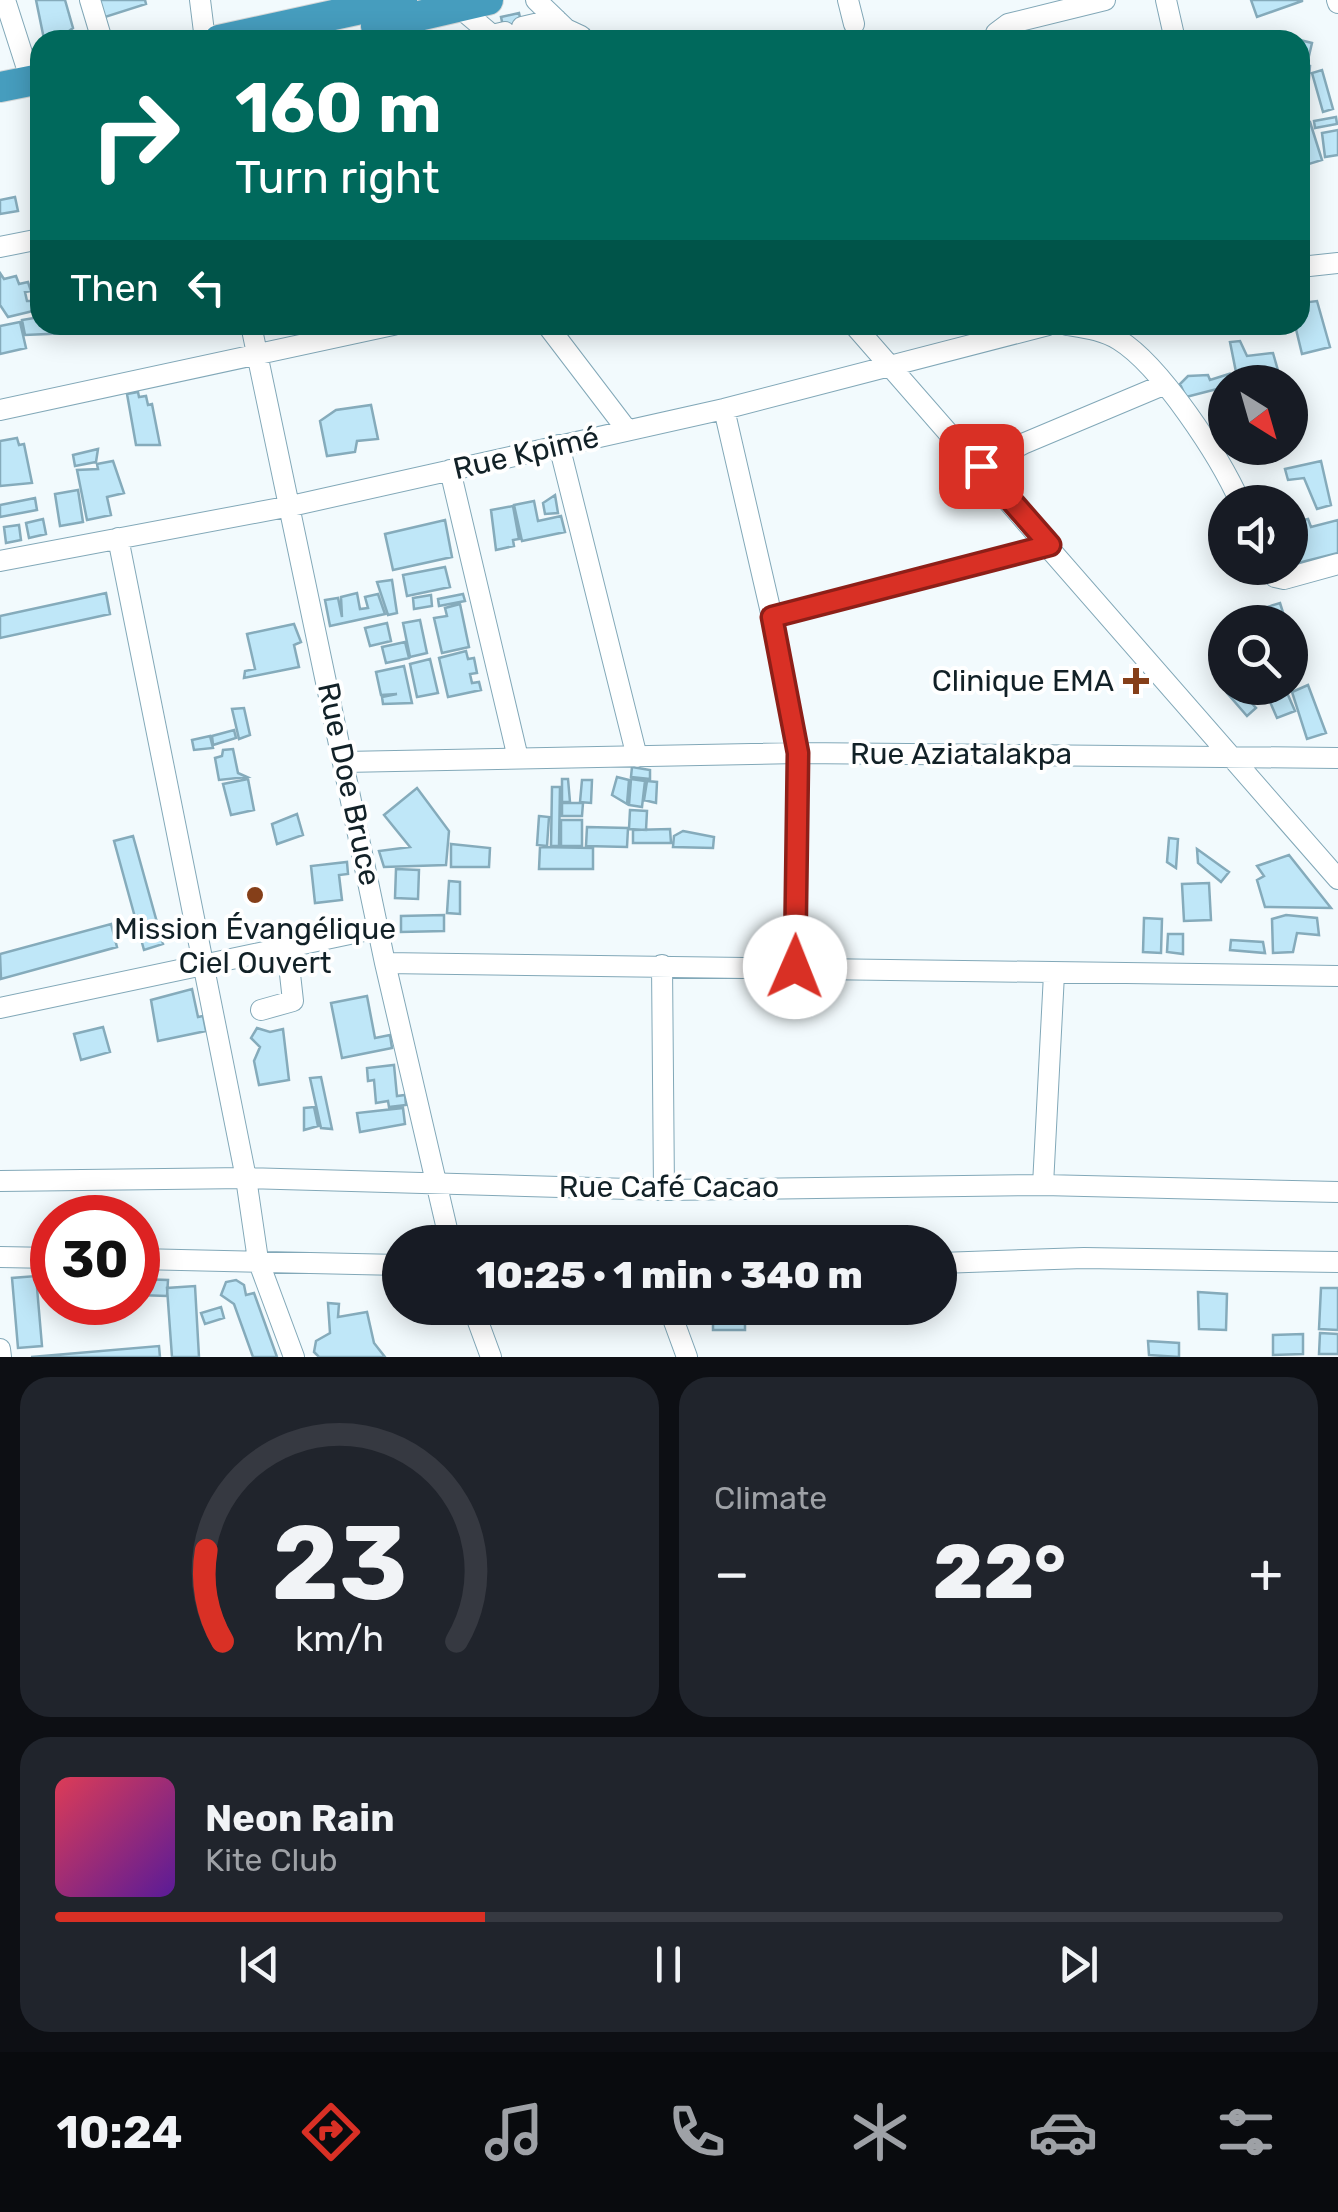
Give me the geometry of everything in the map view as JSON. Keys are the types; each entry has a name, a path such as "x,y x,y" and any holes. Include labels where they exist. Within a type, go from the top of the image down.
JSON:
{"highway":[{"path":"265,30 402,0"},
{"path":"359,30 474,4"},
{"path":"0,88 30,86"},
{"path":"0,108 30,90"}],"street":[{"path":"5,0 30,67"},
{"path":"90,0 99,30"},
{"path":"200,0 203,30"},
{"path":"536,0 556,10 575,30"},
{"path":"848,0 854,24"},
{"path":"999,30 1008,24 1105,0"},
{"path":"1166,0 1173,30"},
{"path":"474,4 489,30"},
{"path":"513,30 556,10"},
{"path":"0,248 30,241"},
{"path":"1310,266 1338,263"},
{"name":"Rue Doe Bruce","path":"254,335 378,928 446,1225"},
{"path":"10,408 350,335"},
{"path":"556,335 627,430"},
{"path":"863,335 1338,879"},
{"name":"Rue Kpimé","path":"0,561 291,506 724,409 1007,335"},
{"path":"1109,335 1121,341 1163,385 1229,485"},
{"path":"981,466 1024,443 1163,385"},
{"path":"724,409 772,617 798,753 795,967"},
{"path":"559,445 637,757"},
{"path":"450,470 518,758"},
{"path":"118,538 200,965 246,1178 258,1260 294,1357"},
{"path":"772,617 1050,545"},
{"path":"1308,572 1338,564"},
{"name":"Rue Aziatalakpa","path":"344,762 798,753 1338,758"},
{"path":"0,1008 378,928"},
{"path":"261,1010 294,1001 287,947"},
{"path":"386,963 1338,976"},
{"path":"662,965 664,1190"},
{"path":"1044,1185 1054,974"},
{"name":"Rue Café Cacao","path":"0,1180 246,1178 664,1190 1044,1185 1338,1192"},
{"path":"0,1257 30,1258"},
{"path":"957,1262 1084,1258 1338,1262"},
{"path":"160,1259 382,1264"},
{"path":"479,1325 491,1357"},
{"path":"675,1325 686,1357"},
{"path":"0,1349 1,1357"}],"building":[{"path":"36,0 65,0 73,28 42,30"},
{"path":"97,0 145,0 146,4 102,18"},
{"path":"1251,0 1302,0 1302,1 1257,17"},
{"path":"519,13 523,30 504,30 501,17"},
{"path":"1322,70 1333,109 1323,112 1312,73"},
{"path":"1336,117 1337,124 1315,128 1314,121"},
{"path":"1310,122 1322,160 1310,164"},
{"path":"1338,130 1338,155 1325,157 1322,133"},
{"path":"15,197 18,211 0,214 0,200"},
{"path":"0,273 4,279 16,276 19,284 28,282 30,291 25,292 30,312 8,317 0,305"},
{"path":"1317,301 1330,347 1302,354 1297,335 1310,335 1310,302"},
{"path":"30,319 30,335 25,335 22,320"},
{"path":"20,322 26,348 0,354 0,326"},
{"path":"1240,341 1247,356 1273,353 1276,365 1235,365 1230,342"},
{"path":"1208,375 1208,391 1186,397 1180,384 1188,376"},
{"path":"138,392 139,397 146,396 148,405 152,404 160,445 136,445 127,394"},
{"path":"371,405 378,439 357,441 355,452 327,456 320,421 336,410"},
{"path":"17,438 19,445 24,444 32,483 0,486 0,441"},
{"path":"98,449 96,462 75,466 73,455"},
{"path":"113,461 124,493 107,497 111,515 87,520 77,470 98,469 97,464"},
{"path":"1321,461 1331,505 1317,509 1304,478 1288,480 1285,469"},
{"path":"78,490 83,522 60,526 55,494"},
{"path":"555,495 558,513 545,514 543,503"},
{"path":"35,498 37,510 0,517 0,505"},
{"path":"534,501 538,521 561,516 565,532 522,541 514,505"},
{"path":"513,506 519,539 513,540 514,546 496,550 491,510"},
{"path":"43,519 46,534 29,538 26,523"},
{"path":"1308,519 1311,527 1338,520 1338,553 1308,560"},
{"path":"445,520 452,557 393,570 385,534"},
{"path":"19,525 21,540 6,543 4,527"},
{"path":"445,567 450,587 407,596 403,575"},
{"path":"392,580 397,613 388,615 377,582"},
{"path":"106,593 110,614 0,638 0,616"},
{"path":"357,593 360,609 368,608 365,597 378,594 385,614 330,626 325,600 338,598 342,617 341,597"},
{"path":"463,594 465,601 439,606 438,599"},
{"path":"431,595 432,606 414,609 413,598"},
{"path":"460,604 469,647 442,653 434,618 447,616 445,608"},
{"path":"420,620 427,653 410,657 403,623"},
{"path":"387,623 391,641 370,646 365,628"},
{"path":"294,624 301,642 294,645 299,667 244,678 245,671 255,669 247,634"},
{"path":"405,642 409,658 386,663 382,647"},
{"path":"466,651 468,659 474,658 477,673 470,674 472,683 479,682 481,690 448,697 439,658"},
{"path":"430,659 438,693 417,697 410,664"},
{"path":"404,666 412,703 383,704 382,697 397,694 381,695 376,672"},
{"path":"1308,685 1326,733 1307,739 1296,705 1308,705"},
{"path":"1237,705 1256,708 1247,716"},
{"path":"1271,705 1292,705 1295,711 1277,718"},
{"path":"244,708 250,735 239,739 232,709"},
{"path":"234,730 236,738 213,745 212,736"},
{"path":"210,736 213,748 194,750 192,740"},
{"path":"233,749 238,773 247,777 219,780 215,758 222,756 223,750"},
{"path":"632,767 650,770 650,779 631,777"},
{"path":"617,777 629,780 627,804 612,795"},
{"path":"248,779 254,810 231,815 223,784"},
{"path":"562,779 568,779 570,802 562,802"},
{"path":"631,779 645,781 642,807 629,805"},
{"path":"582,780 592,780 591,803 580,802"},
{"path":"647,781 657,782 656,803 644,800"},
{"path":"552,787 560,787 559,846 551,846"},
{"path":"417,788 449,831 446,865 384,867 379,851 410,847 384,815"},
{"path":"562,803 583,803 582,816 562,816"},
{"path":"630,810 647,811 646,830 629,829"},
{"path":"297,814 303,835 277,844 272,824"},
{"path":"539,816 549,817 547,846 537,845"},
{"path":"561,820 582,820 582,846 561,846"},
{"path":"587,827 628,828 627,847 586,846"},
{"path":"670,829 671,843 633,843 633,830"},
{"path":"683,831 714,837 713,848 673,847 674,836"},
{"path":"133,836 163,944 144,950 114,841"},
{"path":"1169,838 1178,839 1176,868 1167,862"},
{"path":"451,844 490,848 489,867 451,867"},
{"path":"540,847 593,848 593,869 539,869"},
{"path":"1197,849 1229,872 1221,882 1198,863"},
{"path":"1289,855 1331,908 1265,907 1257,880 1264,876 1257,866"},
{"path":"347,862 348,874 339,875 342,900 315,903 311,866"},
{"path":"396,869 419,870 418,899 395,898"},
{"path":"449,881 460,882 460,914 447,913"},
{"path":"1209,883 1211,920 1184,921 1182,884"},
{"path":"444,915 444,931 401,932 401,916"},
{"path":"1286,915 1317,918 1319,935 1297,933 1293,952 1273,953 1272,919"},
{"path":"1144,918 1162,919 1161,953 1143,952"},
{"path":"111,924 117,947 1,979 0,954"},
{"path":"1168,934 1183,934 1183,954 1167,952"},
{"path":"1231,940 1263,942 1265,953 1230,950"},
{"path":"192,989 198,1017 203,1016 206,1031 158,1041 151,1000"},
{"path":"367,996 375,1038 390,1035 392,1048 342,1058 331,1003"},
{"path":"103,1027 110,1052 81,1060 74,1034"},
{"path":"257,1028 270,1032 283,1029 289,1080 259,1085 254,1061 260,1047 251,1038"},
{"path":"394,1065 397,1096 405,1095 406,1105 389,1107 388,1101 376,1103 374,1080 368,1081 367,1068"},
{"path":"321,1077 332,1129 321,1128 310,1078"},
{"path":"314,1107 318,1126 304,1130 304,1108"},
{"path":"403,1108 405,1124 360,1132 357,1113"},
{"path":"30,1276 30,1325 40,1325 42,1346 18,1348 12,1278"},
{"path":"160,1280 168,1280 167,1296 160,1296"},
{"path":"236,1280 244,1285 246,1295 254,1293 277,1357 253,1357 234,1304 221,1295 226,1282"},
{"path":"195,1286 199,1357 172,1357 167,1288"},
{"path":"1321,1288 1338,1288 1338,1330 1319,1329"},
{"path":"1198,1292 1227,1294 1226,1330 1199,1329"},
{"path":"328,1303 339,1304 338,1317 367,1312 374,1343 385,1357 319,1357 314,1352 316,1341 330,1333"},
{"path":"221,1307 224,1318 205,1324 201,1313"},
{"path":"713,1325 745,1325 745,1330 713,1330"},
{"path":"1320,1333 1338,1334 1338,1354 1319,1354"},
{"path":"1303,1334 1303,1354 1273,1355 1273,1335"},
{"path":"1148,1341 1179,1343 1179,1357 1149,1355"},
{"path":"159,1346 160,1357 31,1357"}],"place":[{"name":"Clinique EMA","path":"1136,681"},
{"name":"Mission Évangélique Ciel Ouvert","path":"255,895"}],"route":[{"path":"795,967 798,753 772,617 1050,545 981,466"}]}
